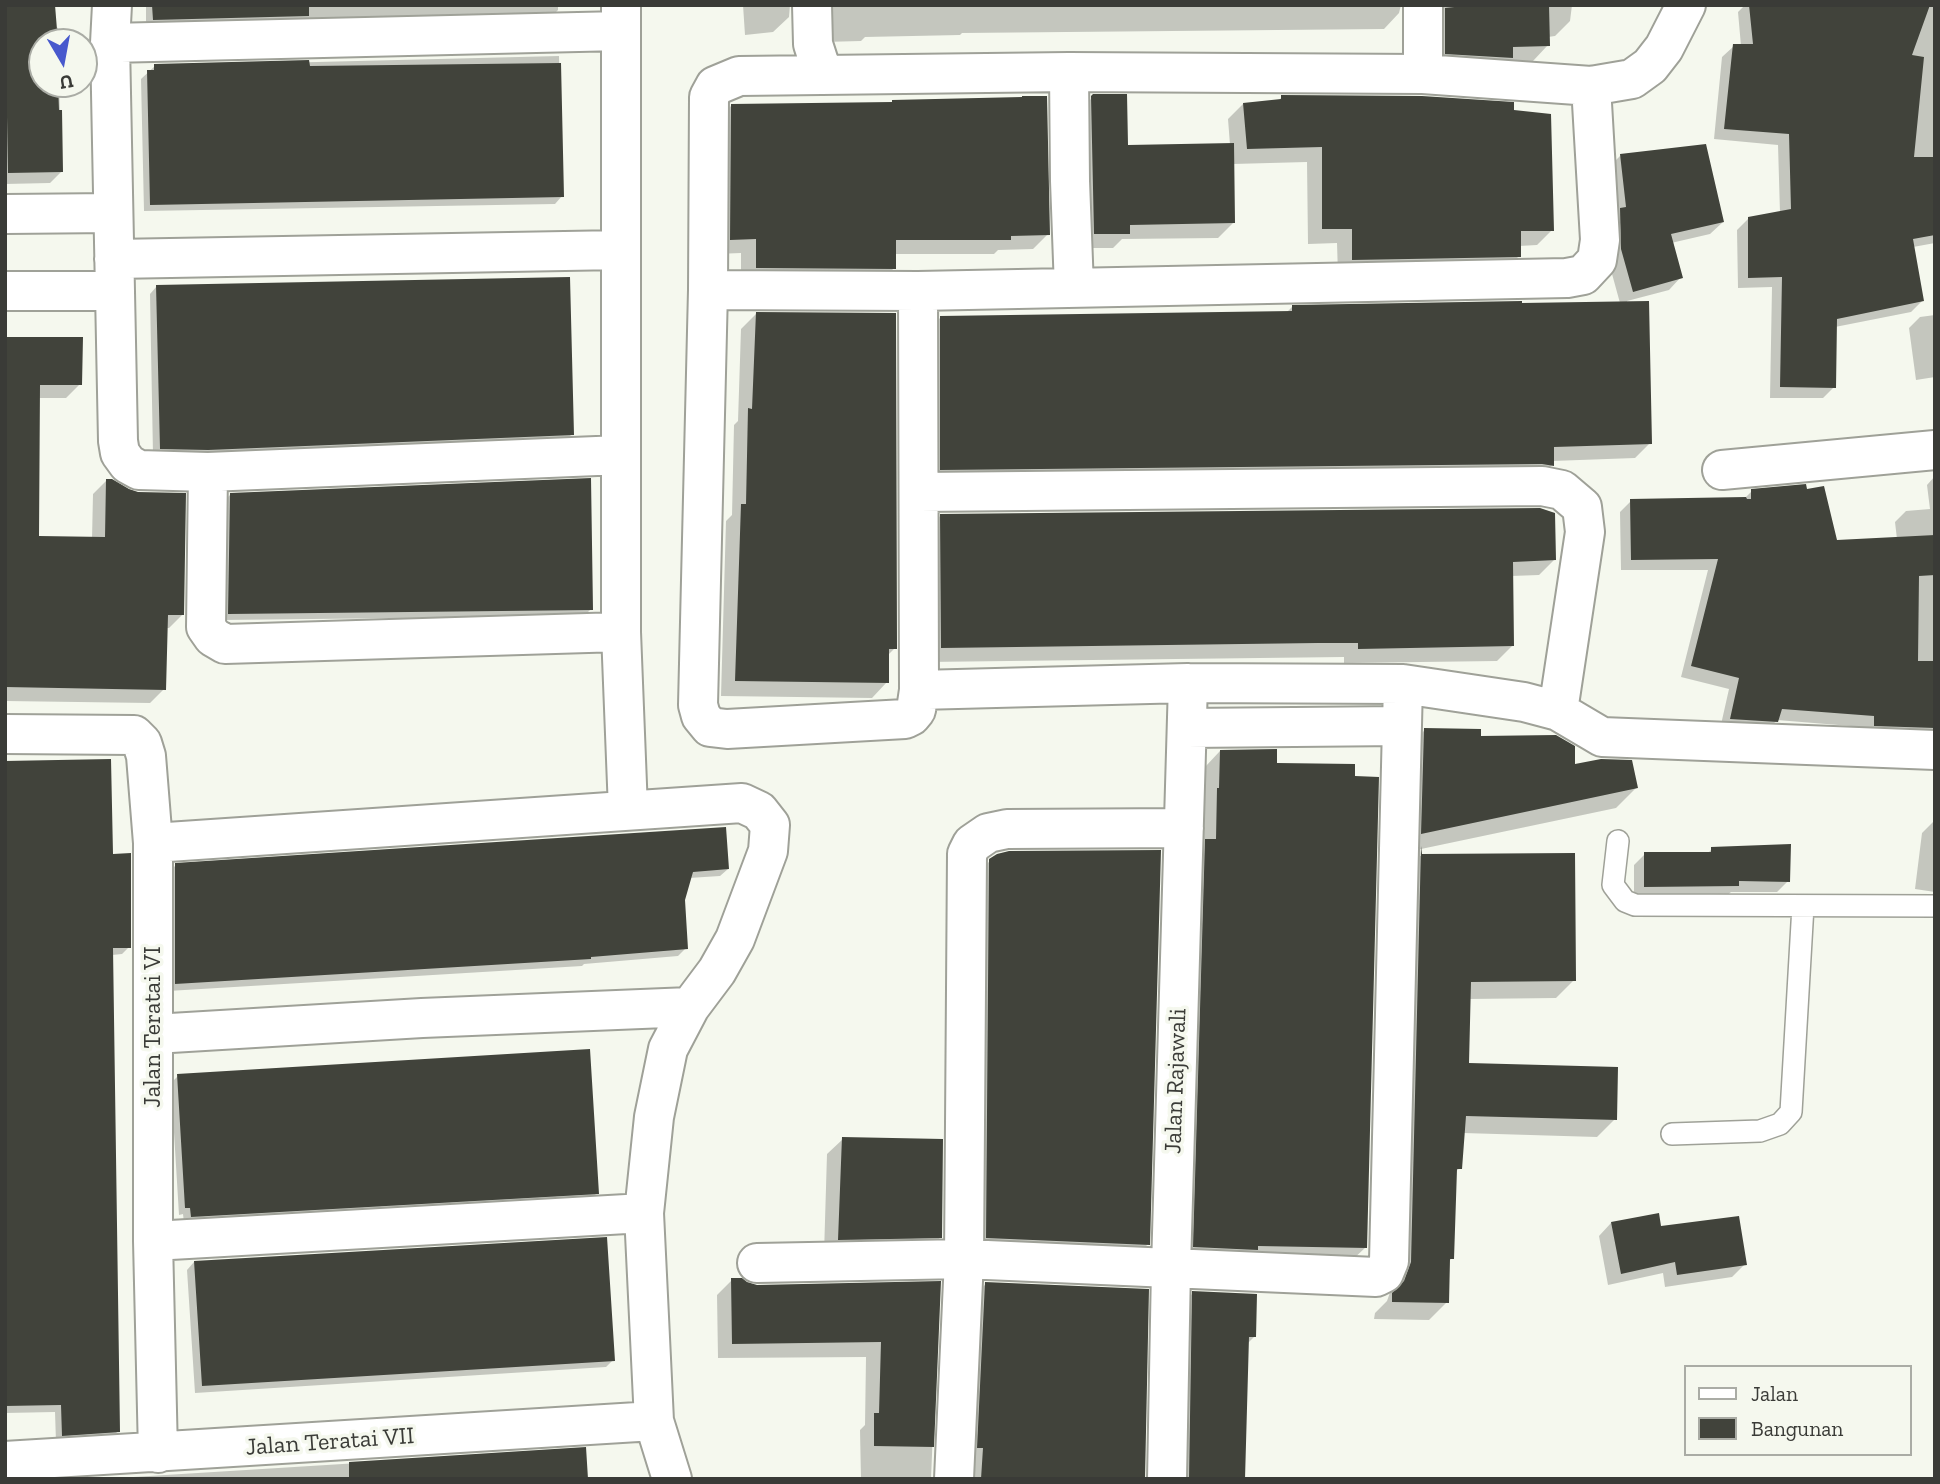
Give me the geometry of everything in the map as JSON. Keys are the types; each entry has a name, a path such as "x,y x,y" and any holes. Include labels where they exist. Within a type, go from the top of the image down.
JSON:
{"street":[{"path":"112,5 110,43 114,275 120,453 128,464 139,470 208,472 621,455"},
{"path":"812,5 813,44 823,75"},
{"path":"1423,5 1423,74"},
{"path":"918,291 920,492 919,690 916,710 905,719 727,729 710,727 701,716 698,705 708,290 709,97 715,86 739,76 1069,72 1423,74 1591,86 1632,79 1650,66 1664,48 1686,5"},
{"path":"110,43 621,18 621,632 628,810"},
{"path":"1069,72 1074,288"},
{"path":"708,290 918,291 1567,278 1583,275 1597,260 1600,240 1591,86"},
{"path":"5,214 113,213"},
{"path":"5,291 114,275 621,250"},
{"path":"1722,470 1935,450"},
{"path":"208,472 206,627 213,637 225,644 621,632"},
{"path":"920,492 1542,486 1562,490 1582,507 1585,532 1558,710"},
{"path":"919,690 1188,683 1403,684 1524,702 1558,710 1602,737 1935,750"},
{"name":"Jalan Rajawali","path":"1167,1479 1188,683"},
{"path":"757,1263 964,1259 1376,1277 1384,1273 1389,1261 1403,684"},
{"path":"1187,729 1401,726"},
{"name":"Jalan Teratai VI","path":"5,734 134,735 142,743 146,756 153,843 153,1241 158,1452"},
{"path":"153,843 742,803 759,811 770,825 768,850 735,939 717,971 690,1007 668,1049 654,1117 644,1213 654,1421 671,1479"},
{"path":"954,1479 964,1259 967,854 972,844 988,832 1007,829 1184,828"},
{"path":"154,1034 690,1007"},
{"path":"153,1241 644,1213"},
{"name":"Jalan Teratai VII","path":"5,1461 654,1421"}],"lane":[{"path":"1618,841 1613,885 1625,901 1635,905 1935,906"},
{"path":"1672,1134 1760,1132 1780,1124 1791,1112 1803,906"}],"building":[{"path":"5,5 55,5 57,28 28,28 28,98 59,98 59,110 62,110 63,172 8,173"},
{"path":"152,5 309,5 309,16 153,20"},
{"path":"1473,5 1549,5 1550,46 1513,47 1513,58 1445,54 1445,8"},
{"path":"1749,5 1930,5 1912,55 1924,57 1914,157 1935,157 1935,235 1913,239 1924,301 1837,319 1836,388 1780,387 1782,277 1748,278 1748,217 1791,209 1789,134 1724,129 1733,44 1753,44"},
{"path":"309,60 310,66 561,63 564,197 150,205 147,70 154,70 154,64"},
{"path":"1093,94 1127,94 1128,145 1234,143 1235,223 1130,225 1130,234 1094,234"},
{"path":"1281,95 1422,96 1514,102 1514,110 1551,114 1554,231 1521,231 1521,257 1352,260 1352,229 1322,229 1322,147 1247,149 1243,103 1281,99"},
{"path":"1047,96 1050,235 1011,236 1011,240 896,240 896,269 756,268 756,239 730,240 731,104 892,102"},
{"path":"1706,144 1724,222 1671,234 1683,278 1633,292 1621,249 1620,208 1626,207 1620,154"},
{"path":"570,277 574,435 208,450 160,449 156,285"},
{"path":"1649,301 1652,444 1554,447 1554,466 940,470 940,316 1292,311 1292,305"},
{"path":"756,312 896,313 897,649 889,649 889,683 735,681 741,504 746,504 748,408 752,409"},
{"path":"5,337 83,337 82,385 40,385 39,536 105,537 106,479 112,479 138,492 186,493 184,615 168,615 166,690 5,687"},
{"path":"591,478 593,610 228,614 230,493"},
{"path":"1806,484 1807,489 1824,486 1837,540 1935,535 1935,575 1919,576 1918,661 1935,661 1935,728 1874,726 1874,716 1782,709 1778,722 1730,719 1739,678 1691,666 1718,559 1631,560 1630,499 1751,499 1751,489"},
{"path":"1540,508 1555,513 1556,560 1513,562 1514,646 1358,649 1358,643 1318,643 941,648 940,514"},
{"path":"1424,728 1481,729 1481,736 1556,735 1575,746 1575,764 1601,759 1632,760 1638,788 1421,834"},
{"path":"1277,749 1277,763 1355,764 1355,776 1379,777 1367,1248 1258,1246 1258,1250 1193,1247 1205,839 1216,839 1220,750"},
{"path":"111,759 113,854 131,853 131,948 113,948 120,1432 62,1436 61,1405 5,1406 5,761"},
{"path":"726,827 729,869 693,872 685,900 688,949 591,959 175,984 175,863"},
{"path":"1791,844 1790,882 1739,881 1739,886 1644,887 1644,852 1711,852 1711,847"},
{"path":"1421,846 1422,854 1575,853 1576,981 1471,982 1469,1063 1618,1067 1617,1120 1466,1116 1462,1169 1457,1169 1454,1259 1450,1259 1449,1303 1392,1302 1392,1293 1404,1281 1411,1262"},
{"path":"1161,850 1150,1245 986,1238 989,859 1009,851"},
{"path":"590,1049 599,1194 191,1217 190,1208 185,1208 177,1074"},
{"path":"842,1137 943,1139 942,1238 838,1240"},
{"path":"1659,1213 1661,1226 1739,1216 1747,1265 1677,1275 1675,1262 1621,1274 1611,1222"},
{"path":"607,1237 615,1361 202,1386 194,1261"},
{"path":"731,1278 742,1278 757,1285 941,1281 934,1447 874,1446 874,1413 879,1413 881,1342 732,1344"},
{"path":"985,1282 1149,1289 1145,1479 981,1479 983,1448 977,1448"},
{"path":"1192,1291 1257,1294 1256,1337 1249,1337 1245,1479 1189,1479"},
{"path":"586,1447 588,1479 349,1479 349,1462"}]}
